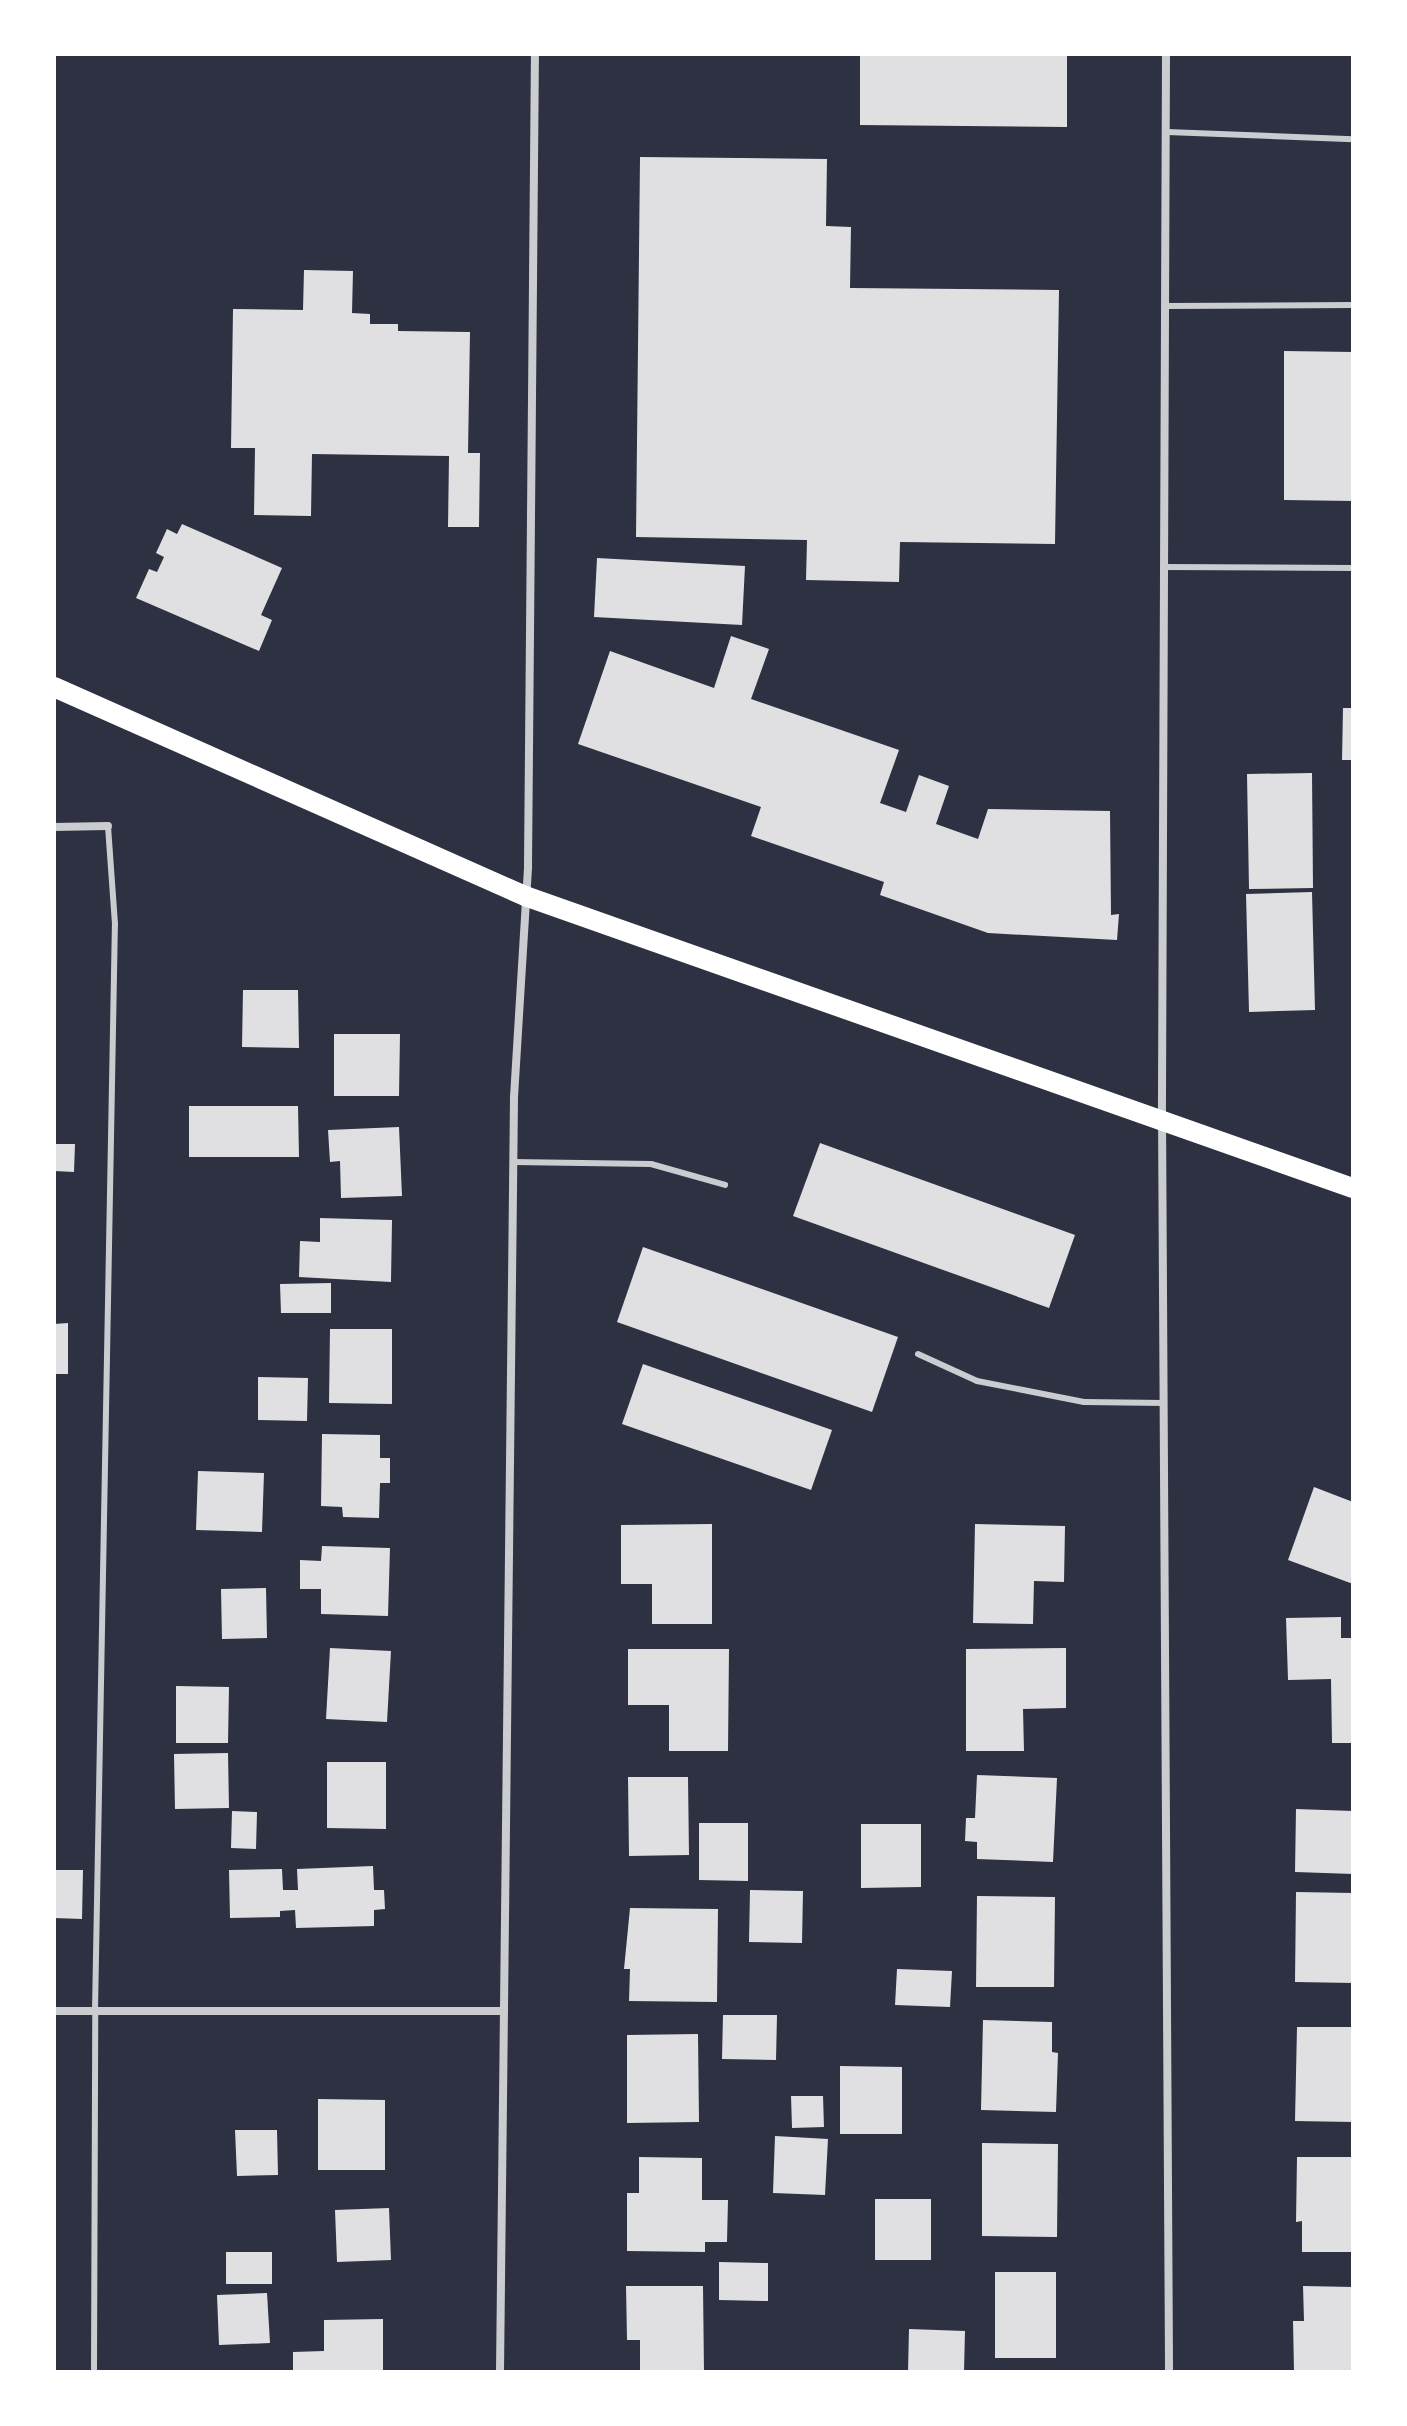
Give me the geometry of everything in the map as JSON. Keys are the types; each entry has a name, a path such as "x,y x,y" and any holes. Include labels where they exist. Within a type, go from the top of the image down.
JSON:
{"main road":[{"path":"54,687 525,896 1353,1188"}],"street":[{"path":"500,2372 513,1162 525,896 535,54"},
{"path":"1166,54 1164,1403 1169,2372"},
{"path":"54,827 108,826"},
{"path":"54,2011 504,2011"}],"lane":[{"path":"1167,132 1353,139"},
{"path":"1166,306 1353,305"},
{"path":"1163,567 1353,568"},
{"path":"94,2372 95,2011 115,924 108,826"},
{"path":"513,1162 651,1164 725,1185"},
{"path":"918,1354 977,1381 1069,1399 1164,1403"}],"building":[{"path":"860,54 1067,54 1067,127 860,125"},
{"path":"640,157 827,159 826,226 851,227 850,288 1059,290 1055,544 900,542 899,582 806,580 807,540 636,537"},
{"path":"304,270 353,271 352,313 370,314 370,324 398,324 398,331 470,332 468,453 480,453 479,527 448,527 449,456 312,454 311,516 254,515 255,448 231,448 233,309 303,310"},
{"path":"1284,351 1353,352 1353,501 1284,500"},
{"path":"182,524 282,568 261,615 272,620 259,651 136,598 149,569 157,572 164,557 156,553 167,529 177,534"},
{"path":"597,558 745,566 742,625 594,617"},
{"path":"731,636 769,649 751,699 899,750 880,803 906,812 919,775 949,786 936,824 978,839 988,809 1110,811 1111,915 1119,914 1117,940 988,933 880,895 884,882 751,836 761,807 578,744 610,651 714,688"},
{"path":"1343,708 1353,708 1353,760 1342,760"},
{"path":"1312,773 1313,888 1249,889 1247,774"},
{"path":"1312,892 1315,1010 1249,1012 1246,894"},
{"path":"243,990 298,990 299,1048 242,1047"},
{"path":"334,1034 400,1034 399,1096 334,1096"},
{"path":"189,1106 298,1106 299,1157 189,1157"},
{"path":"399,1127 402,1196 341,1198 340,1161 330,1162 328,1130"},
{"path":"820,1143 1075,1235 1049,1308 793,1216"},
{"path":"54,1144 75,1144 74,1172 54,1171"},
{"path":"320,1218 392,1220 391,1282 299,1277 300,1241 320,1242"},
{"path":"643,1247 898,1337 872,1412 617,1322"},
{"path":"331,1283 331,1313 281,1313 280,1284"},
{"path":"68,1323 68,1374 54,1374 54,1324"},
{"path":"330,1329 392,1329 392,1404 329,1403"},
{"path":"643,1364 832,1430 811,1490 622,1424"},
{"path":"258,1377 308,1378 307,1421 258,1420"},
{"path":"322,1434 380,1435 380,1458 390,1458 390,1483 380,1483 379,1518 343,1517 342,1507 321,1506"},
{"path":"198,1471 264,1473 262,1532 196,1530"},
{"path":"1314,1487 1353,1502 1353,1584 1288,1560"},
{"path":"712,1524 712,1624 652,1624 652,1584 621,1584 621,1525"},
{"path":"975,1524 1065,1526 1064,1582 1034,1581 1033,1624 973,1623"},
{"path":"322,1546 390,1548 388,1616 321,1614 321,1589 300,1589 300,1560 321,1561"},
{"path":"266,1588 267,1638 222,1639 221,1589"},
{"path":"1341,1617 1341,1638 1353,1638 1353,1743 1332,1743 1331,1679 1288,1680 1286,1618"},
{"path":"330,1648 391,1651 387,1722 326,1719"},
{"path":"1066,1648 1066,1708 1023,1709 1024,1751 966,1751 966,1649"},
{"path":"628,1649 729,1649 728,1751 669,1751 669,1705 628,1705"},
{"path":"176,1686 229,1687 228,1743 176,1743"},
{"path":"228,1753 229,1808 175,1809 174,1754"},
{"path":"327,1762 386,1762 386,1829 327,1828"},
{"path":"977,1775 1057,1778 1053,1862 977,1859 977,1842 965,1841 966,1818 975,1818"},
{"path":"628,1777 688,1777 689,1855 629,1856"},
{"path":"1296,1809 1353,1811 1353,1874 1295,1872"},
{"path":"232,1811 257,1812 256,1849 231,1848"},
{"path":"699,1823 748,1823 748,1881 699,1880"},
{"path":"861,1824 921,1824 921,1887 861,1888"},
{"path":"373,1866 374,1890 384,1890 385,1909 374,1910 374,1926 296,1928 295,1910 280,1911 280,1917 230,1918 229,1870 282,1869 283,1890 298,1890 297,1869"},
{"path":"54,1870 83,1870 82,1919 54,1918"},
{"path":"750,1890 803,1891 802,1943 749,1942"},
{"path":"1296,1892 1353,1893 1353,1983 1295,1982"},
{"path":"977,1896 1055,1897 1054,1987 976,1987"},
{"path":"630,1908 718,1909 717,2002 629,2001 630,1969 624,1969"},
{"path":"897,1969 952,1971 950,2007 895,2005"},
{"path":"723,2015 777,2015 776,2060 722,2059"},
{"path":"983,2020 1052,2022 1052,2052 1058,2053 1056,2112 981,2110"},
{"path":"1297,2027 1353,2027 1353,2122 1295,2121"},
{"path":"698,2034 699,2122 627,2123 627,2035"},
{"path":"840,2066 902,2067 902,2134 840,2134"},
{"path":"791,2096 823,2096 824,2127 792,2128"},
{"path":"318,2099 385,2100 385,2170 318,2170"},
{"path":"235,2130 277,2130 278,2175 237,2176"},
{"path":"775,2136 828,2139 825,2195 773,2193"},
{"path":"982,2143 1058,2144 1057,2237 982,2236"},
{"path":"639,2157 702,2158 702,2200 728,2200 727,2242 705,2242 705,2252 627,2251 627,2193 639,2193"},
{"path":"1297,2157 1353,2157 1353,2252 1302,2252 1302,2221 1296,2222"},
{"path":"875,2199 931,2199 931,2260 875,2260"},
{"path":"389,2208 391,2260 337,2262 335,2210"},
{"path":"226,2252 272,2252 272,2284 226,2284"},
{"path":"719,2262 768,2263 768,2301 719,2300"},
{"path":"995,2272 1056,2272 1056,2358 995,2358"},
{"path":"626,2286 703,2286 704,2372 640,2372 640,2340 627,2340"},
{"path":"1303,2286 1353,2287 1353,2372 1294,2372 1293,2321 1304,2321"},
{"path":"267,2293 270,2343 219,2345 217,2295"},
{"path":"383,2319 383,2372 293,2372 293,2352 324,2351 324,2320"},
{"path":"909,2329 965,2331 964,2372 908,2372"}]}
